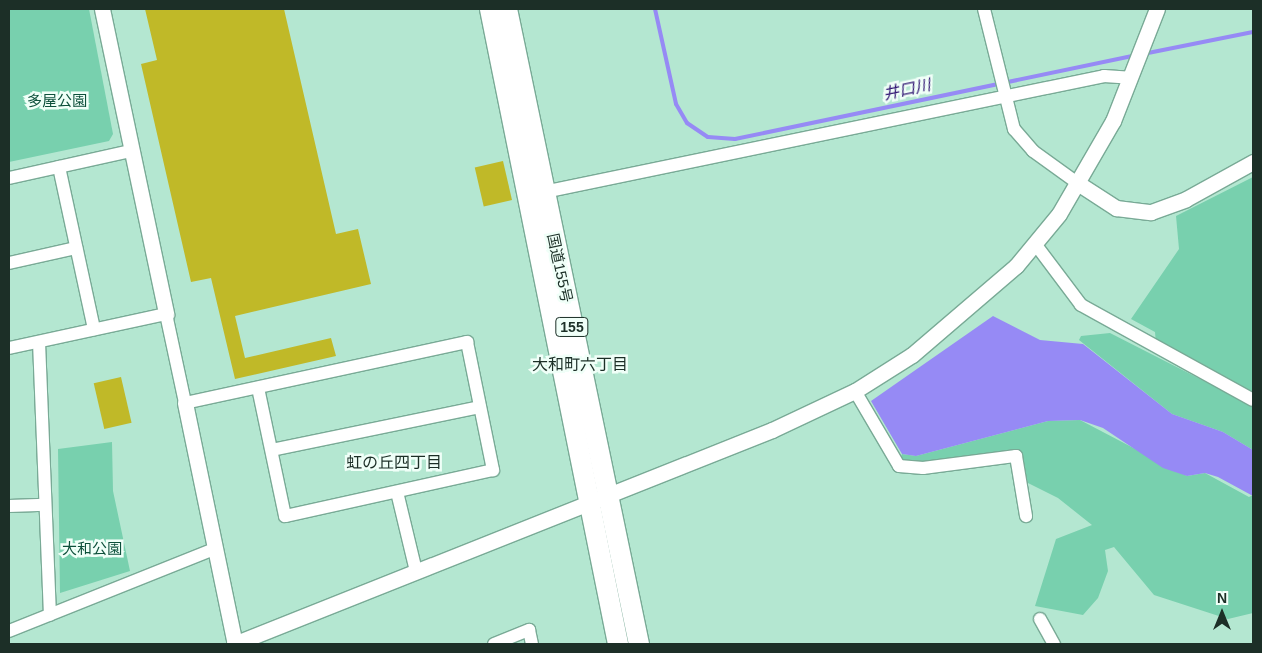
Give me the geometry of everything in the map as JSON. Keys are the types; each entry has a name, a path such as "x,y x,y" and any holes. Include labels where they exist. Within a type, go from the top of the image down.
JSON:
{"highway":[{"name":"国道155号","path":"490,9 598,497 639,644"},
{"name":"国道155号","path":"507,9 544,192 598,497 618,644"}],"street":[{"path":"102,9 235,644 598,497 772,430 855,391 935,340 1036,245 1113,121 1157,9"},
{"path":"984,9 1008,119 1022,141 1076,182 1116,208 1151,212 1186,199 1253,162"},
{"path":"544,192 1104,76 1130,78"},
{"path":"9,178 131,151"},
{"path":"59,167 94,329"},
{"path":"1036,245 1081,305 1253,400"},
{"path":"9,263 76,248"},
{"path":"9,348 166,314"},
{"path":"39,342 50,615"},
{"path":"185,403 467,342 493,470 285,516 258,388"},
{"path":"855,391 899,466 923,468 1016,456 1026,516"},
{"path":"272,450 480,408"},
{"path":"397,492 416,571"},
{"path":"9,506 45,505"},
{"path":"9,631 216,548"},
{"path":"1040,619 1054,644"},
{"path":"494,644 529,630 532,644"}],"green space":[{"name":"多屋公園","path":"9,9 89,9 113,134 109,141 9,162"},
{"path":"1253,177 1253,395 1156,344 1155,332 1131,319 1179,249 1176,216"},
{"path":"1110,333 1253,406 1253,450 1223,432 1172,414 1079,340 1081,336"},
{"path":"1080,420 1187,476 1205,473 1249,497 1253,495 1253,613 1228,619 1154,595 1114,547 1105,550 1108,571 1098,598 1083,615 1035,606 1056,539 1092,525 1058,498 1028,483 1018,449 920,463 900,459 902,454 916,456 1048,421"},
{"name":"大和公園","path":"112,442 113,491 130,571 60,593 58,449"}],"shaded area":[{"path":"993,316 1040,340 1083,344 1172,414 1223,432 1253,450 1253,496 1218,477 1205,473 1187,476 1163,468 1103,428 1080,420 1048,421 916,456 902,454 871,401"}],"building":[{"path":"145,9 284,9 336,234 358,229 371,284 235,316 245,358 331,338 336,356 235,379 211,278 191,282 141,64 157,60"},
{"path":"503,161 512,200 484,206 475,168"},
{"path":"121,377 132,423 104,429 94,383"}],"waterway":[{"name":"井口川","path":"655,9 676,104 687,123 708,137 735,139 1133,56"},
{"name":"井口川","path":"1143,54 1253,32"}],"district":[{"name":"大和町六丁目","path":"580,365"},
{"name":"虹の丘四丁目","path":"394,463"}]}
